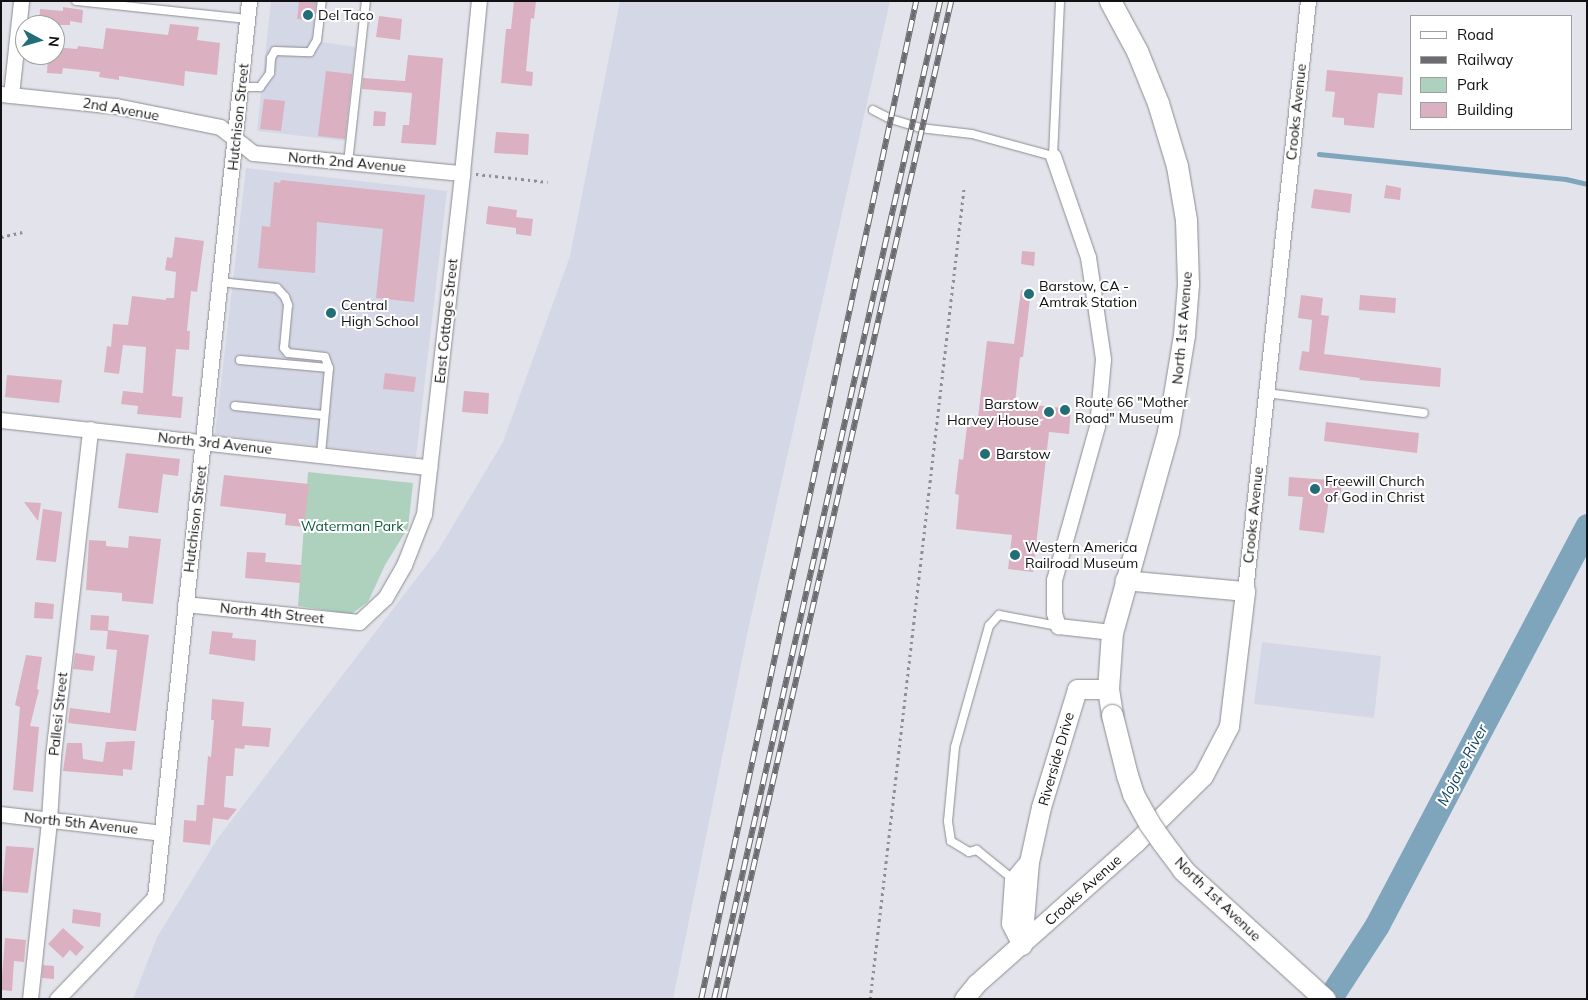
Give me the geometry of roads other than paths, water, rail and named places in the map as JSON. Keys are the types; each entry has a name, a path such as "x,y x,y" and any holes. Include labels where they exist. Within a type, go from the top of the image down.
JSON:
{"main road":[{"name":"North 1st Avenue","path":"1112,4 1137,51 1158,103 1177,166 1186,220 1188,275 1184,335 1168,432 1125,580 1112,632 1108,689 1112,715 1125,768 1134,794 1149,823 1168,850 1184,870 1325,999"}],"street":[{"path":"6,95 21,1"},
{"name":"Hutchison Street","path":"57,999 155,897 236,140 249,1"},
{"name":"East Cottage Street","path":"359,622 385,598 404,564 424,514 479,1"},
{"name":"Crooks Avenue","path":"1022,945 1136,843 1203,776 1229,726 1308,1"},
{"name":"2nd Avenue","path":"6,95 116,106 220,127 236,140"},
{"name":"North 2nd Avenue","path":"236,140 254,154 462,173"},
{"path":"1053,156 1088,257 1103,359 1097,426 1054,580 1054,613 1058,626 1112,632"},
{"name":"North 3rd Avenue","path":"1,420 429,466"},
{"name":"Pallesi Street","path":"30,999 49,820 53,756 90,429"},
{"path":"1125,580 1245,591"},
{"name":"North 4th Street","path":"185,604 359,622"},
{"name":"Riverside Drive","path":"1022,945 1030,862 1042,807 1076,689 1108,689"},
{"name":"North 5th Avenue","path":"1,814 162,832"},
{"name":"Riverside Drive","path":"1014,880 1030,862"},
{"path":"964,999 976,984 1022,945 1011,923 1014,880"}],"lane":[{"path":"76,1 248,19"},
{"path":"241,87 260,87 270,73 270,58 275,51 310,52 317,40 322,1"},
{"path":"348,163 366,1"},
{"path":"873,110 891,119 920,128 972,134 1053,156 1060,1"},
{"path":"220,282 277,288 285,297 288,305 284,348 288,354 325,357 329,368 321,454"},
{"path":"240,360 329,368"},
{"path":"1266,393 1424,413"},
{"path":"235,406 324,415"},
{"path":"1014,880 977,850 969,852 951,840 948,821 955,747 989,626 999,615 1058,626"}],"waterway":[{"path":"1319,154 1566,179 1587,184"},
{"name":"Mojave River","path":"1329,999 1377,925 1587,526"}],"railway":[{"path":"701,999 916,1"},
{"path":"714,999 940,1"},
{"path":"723,999 951,1"}],"place":[{"name":"Del Taco","path":"308,15"},
{"name":"Barstow, CA - Amtrak Station","path":"1029,294"},
{"name":"Central High School","path":"331,313"},
{"name":"Route 66 \"Mother Road\" Museum","path":"1065,410"},
{"name":"Barstow Harvey House","path":"1049,412"},
{"name":"Barstow","path":"985,454"},
{"name":"Freewill Church of God in Christ","path":"1315,489"},
{"name":"Western America Railroad Museum","path":"1015,555"}],"park label":[{"name":"Waterman Park","path":"352,526"}]}
